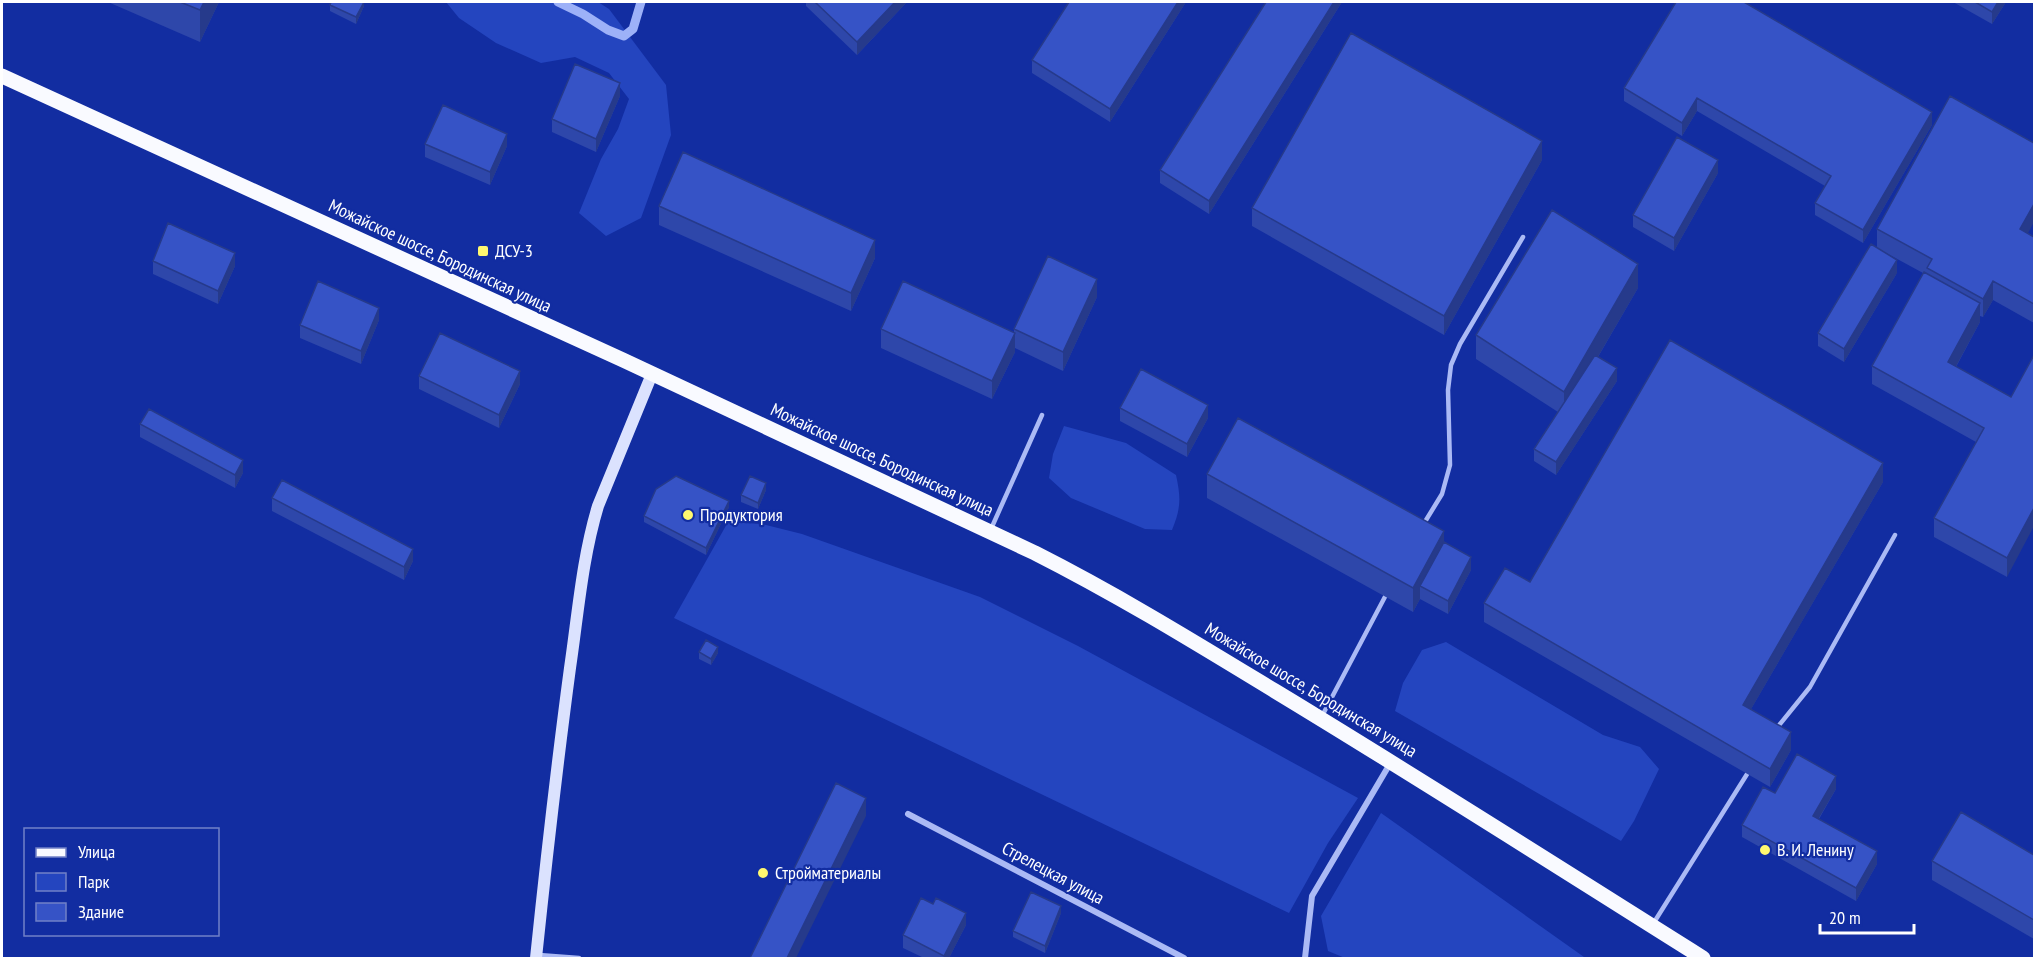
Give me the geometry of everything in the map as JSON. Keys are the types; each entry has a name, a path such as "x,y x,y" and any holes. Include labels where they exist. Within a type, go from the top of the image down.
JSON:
{"main road":[{"name":"Можайское шоссе, Бородинская улица","path":"2,76 652,374 1035,553 1119,597 1320,718 1703,958"}],"street":[{"path":"536,956 556,772 591,528 652,374"},
{"path":"1305,958 1312,896 1392,762"},
{"name":"Стрелецкая улица","path":"908,814 1184,958"}],"lane":[{"path":"1421,530 1442,494 1450,465 1451,365 1460,344 1523,237"},
{"path":"990,532 1042,415"},
{"path":"1773,732 1810,687 1895,535"},
{"path":"1320,718 1391,586"},
{"path":"1651,926 1751,768"},
{"path":"536,956 579,958"}],"green space":[{"path":"446,2 598,2 609,9 666,85 671,135 641,218 606,236 579,213 601,159 618,129 629,99 609,73 575,57 541,63 496,43 459,18"},
{"path":"1064,426 1126,443 1176,475 1179,503 1172,530 1145,529 1071,498 1049,478 1053,454"},
{"path":"728,522 762,524 802,534 980,597 1078,646 1358,798 1328,843 1289,913 674,618"},
{"path":"1446,642 1603,735 1640,747 1659,769 1634,821 1621,841 1395,711 1403,683 1422,650"},
{"path":"1381,813 1586,958 1345,958 1328,951 1321,916"}],"building":[{"path":"180,2 204,2 200,10"},
{"path":"331,2 364,2 356,17 330,5"},
{"path":"815,2 895,2 857,42"},
{"path":"1069,2 1178,2 1110,109 1032,60"},
{"path":"1266,2 1334,2 1209,201 1160,170"},
{"path":"1676,2 1744,2 1932,112 1863,230 1815,203 1831,176 1697,98 1682,123 1624,88"},
{"path":"1975,2 1998,2 1992,12"},
{"path":"1351,33 1542,141 1444,316 1252,208"},
{"path":"575,64 620,83 596,139 552,119"},
{"path":"1950,96 2034,143 2034,204 2020,229 2034,237 2034,304 1993,281 1983,299 1927,268 1932,259 1877,229"},
{"path":"443,105 507,134 490,172 425,144"},
{"path":"1677,137 1718,160 1674,238 1633,215"},
{"path":"683,152 875,240 851,293 659,206"},
{"path":"1552,210 1638,264 1564,392 1476,335"},
{"path":"168,223 235,253 218,291 153,261"},
{"path":"1871,244 1897,260 1844,349 1818,333"},
{"path":"1048,256 1097,279 1063,352 1014,329"},
{"path":"1924,272 1980,303 1948,362 2011,397 2034,355 2034,508 2007,558 1934,518 1984,428 1872,366"},
{"path":"318,281 379,308 361,351 300,325"},
{"path":"903,281 1015,333 992,381 881,329"},
{"path":"440,333 520,371 499,415 419,376"},
{"path":"1670,340 1883,463 1743,705 1791,732 1770,769 1484,603 1505,568 1530,582"},
{"path":"1595,355 1617,368 1556,462 1534,449"},
{"path":"1141,369 1208,405 1187,444 1120,408"},
{"path":"149,409 243,460 235,475 140,424"},
{"path":"1238,418 1444,531 1413,588 1207,474"},
{"path":"676,476 729,501 706,548 644,516 656,489"},
{"path":"750,476 766,483 758,503 741,495"},
{"path":"282,480 413,549 404,567 272,498"},
{"path":"1444,542 1471,557 1448,601 1420,586"},
{"path":"706,640 718,647 711,659 699,652"},
{"path":"1797,754 1836,776 1813,816 1877,851 1856,888 1742,825 1763,787 1775,793"},
{"path":"836,783 866,798 787,958 750,958"},
{"path":"1961,812 2034,855 2034,920 1932,861"},
{"path":"1031,892 1061,906 1045,946 1013,931"},
{"path":"921,898 933,904 936,898 966,913 944,956 903,935"}],"waterway":[{"path":"558,2 608,30 624,36 633,29 641,2"}],"place":[{"name":"ДСУ-3","path":"483,251"},
{"name":"Продуктория","path":"688,515"},
{"name":"В. И. Ленину","path":"1765,850"},
{"name":"Стройматериалы","path":"763,873"}]}
